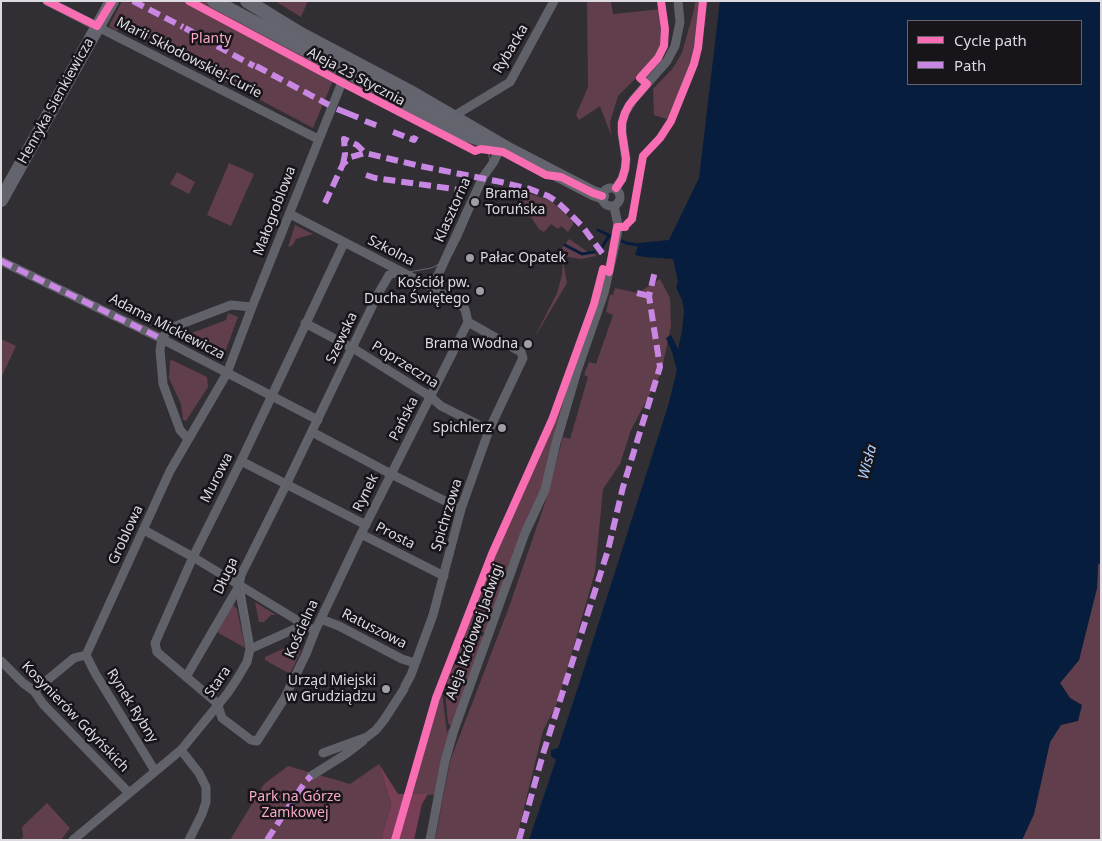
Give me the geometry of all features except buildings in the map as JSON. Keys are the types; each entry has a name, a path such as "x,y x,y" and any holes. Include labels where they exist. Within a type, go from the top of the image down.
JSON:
{"street":[{"name":"Marii Skłodowskiej-Curie","path":"47,1 318,140"},
{"name":"Henryka Sienkiewicza","path":"1,200 112,1"},
{"name":"Aleja 23 Stycznia","path":"214,1 454,116 502,145 593,194 602,196"},
{"name":"Aleja 23 Stycznia","path":"247,1 348,66 464,134 502,145"},
{"name":"Rybacka","path":"454,116 510,82 554,1"},
{"path":"616,188 622,179 625,169 626,159 622,123 625,113 633,100 667,61 675,46 680,22 678,1"},
{"name":"Małogroblowa","path":"227,373 348,66"},
{"name":"Klasztorna","path":"432,288 478,187 502,145"},
{"path":"616,188 620,193 620,200 614,206 605,204 602,196 606,189 616,188"},
{"name":"Aleja Królowej Jadwigi","path":"430,840 445,761 454,730 525,533 545,490 556,443 577,371 604,293 617,236 618,225 614,206"},
{"name":"Szkolna","path":"290,214 460,304 465,309 468,322"},
{"name":"Murowa","path":"257,741 251,740 222,718 217,703 157,652 155,643 193,557 241,461 344,243"},
{"name":"Adama Mickiewicza","path":"1,261 162,338 271,395 315,425"},
{"name":"Szewska","path":"315,425 385,281 389,275 400,271"},
{"path":"188,440 180,430 163,384 160,350 162,338 168,328 231,305 252,307"},
{"name":"Spichrzowa","path":"323,753 367,737 376,730 411,675 433,615 461,509 489,430 521,364 521,352 468,322"},
{"name":"Pańska","path":"391,474 468,322"},
{"name":"Poprzeczna","path":"305,323 352,348 431,397 441,406 489,430"},
{"name":"Groblowa","path":"86,655 170,471 227,373"},
{"path":"287,484 315,425"},
{"name":"Rynek","path":"241,461 287,484 363,530 391,474 315,425"},
{"path":"391,474 461,509"},
{"name":"Długa","path":"186,677 239,586 241,575 287,484"},
{"path":"144,530 193,557 316,631"},
{"name":"Prosta","path":"363,530 444,576"},
{"name":"Kościelna","path":"257,741 284,699 363,530"},
{"path":"239,586 250,649 299,627 302,623"},
{"name":"Ratuszowa","path":"321,618 402,659 415,663"},
{"name":"Stara","path":"73,840 181,750 218,706 244,668 250,649"},
{"path":"34,691 74,658 86,655"},
{"name":"Rynek Rybny","path":"86,655 155,771"},
{"name":"Kosynierów Gdyńskich","path":"1,661 34,691 43,704 129,793"},
{"path":"311,776 346,754 367,737"},
{"path":"181,750 199,773 206,787 206,802 189,840"}],"green space":[{"name":"Planty","path":"122,1 208,1 337,71 313,128 121,26 117,31 109,26"},
{"path":"275,1 308,1 301,17"},
{"path":"587,1 611,1 613,14 661,9 663,28 660,51 655,59 618,96 610,122 611,135 600,106 579,120 576,115 588,87"},
{"path":"695,1 702,1 695,52 670,120 654,115 653,89 673,68 682,53"},
{"path":"356,82 421,114 418,120 348,84"},
{"path":"229,163 254,174 231,226 207,215"},
{"path":"177,172 195,182 189,194 170,184"},
{"path":"514,188 551,201 573,221 573,225 568,232 561,226 558,229 551,224 544,232 539,229 513,191"},
{"path":"295,225 313,234 296,239 293,245 288,247"},
{"path":"569,239 588,252 593,250 596,256 581,259 563,256 562,248"},
{"path":"563,261 567,283 533,340 557,293 562,275"},
{"path":"660,279 670,298 671,326 661,373 631,430 620,464 603,489 595,572 558,701 543,731 516,840 435,840 450,761 509,607 546,500 563,437 570,439 588,377 584,375 589,362 596,364 613,315 606,312 610,295 613,295 615,288 638,293"},
{"path":"228,313 238,317 224,355 217,351 214,354 181,337 226,320"},
{"path":"1,339 16,346 1,378"},
{"path":"172,360 207,377 208,387 186,421 183,420 181,404 169,378 170,361"},
{"path":"571,375 545,480 485,632 479,631 453,663 481,585 556,416"},
{"path":"1101,562 1101,840 1022,840 1034,814 1050,742 1061,725 1081,705 1070,698 1060,683 1079,660 1097,588 1098,565"},
{"path":"255,602 276,615 271,615 264,622 259,622"},
{"path":"233,605 237,609 245,648 217,632"},
{"path":"484,636 452,727 448,723 445,689 451,670 475,639"},
{"path":"296,643 301,651 290,674 265,660 265,657"},
{"path":"442,692 447,733 449,729 451,730 435,795 410,794"},
{"name":"Park na Górze Zamkowej","path":"379,764 391,804 381,840 230,840 264,784 288,766 350,784"},
{"path":"47,803 70,828 61,840 20,840 23,837 22,827"}],"shaded area":[{"path":"379,764 398,794 428,794 422,804 414,840 381,840 391,804"}],"water":[{"name":"Wisła","path":"720,1 1101,1 1101,562 1098,565 1097,588 1079,660 1060,683 1070,698 1082,705 1078,721 1061,725 1050,742 1034,814 1022,840 529,840 556,760 551,756 551,750 558,748 668,406 677,370 666,338 671,335 678,349 684,311 682,300 676,287 678,282 673,259 635,255 639,243 669,240 699,178"}],"waterway":[{"path":"598,230 626,243 638,245"},
{"path":"602,247 609,236"},
{"path":"565,245 582,254 594,252"}],"tram line":[{"path":"77,840 187,746 215,714 245,669 251,657 253,646 242,586 245,564 376,293 393,275 431,268 444,262 451,256 489,171 490,160 487,147 473,132 430,113 222,1"}],"marked path":[{"path":"133,1 183,27"},
{"path":"185,28 216,45"},
{"path":"217,46 254,66"},
{"path":"256,66 329,105"},
{"path":"337,109 347,113"},
{"path":"347,113 362,119"},
{"path":"365,121 381,127"},
{"path":"393,132 414,140 416,136"},
{"path":"343,164 345,154 344,139 357,145 365,153"},
{"path":"325,203 343,164 351,157 365,153 501,182 530,189 548,196 556,201 582,226 605,257"},
{"path":"366,175 375,178 461,190"},
{"path":"1,261 162,339"},
{"path":"519,840 543,754 608,550 623,487 660,367 649,296 655,271"},
{"path":"637,293 649,296"},
{"path":"267,840 305,782 311,776"}],"cycle path":[{"path":"47,1 97,26 112,1"},
{"path":"189,1 475,151 481,149 503,152 546,175 561,177 602,196"},
{"path":"616,188 622,179 625,169 626,159 622,133 625,113 629,105 647,84 640,78 658,58 664,46 665,29 661,1"},
{"path":"626,225 632,219 643,156 660,138 671,121 694,64 698,48 703,1"},
{"path":"395,840 436,698 492,554 552,420 594,304 603,269 609,272 617,227 625,227"}],"place":[{"name":"Brama Toruńska","path":"475,202"},
{"name":"Pałac Opatek","path":"470,258"},
{"name":"Kościół pw. Ducha Świętego","path":"480,291"},
{"name":"Brama Wodna","path":"528,344"},
{"name":"Spichlerz","path":"502,428"},
{"name":"Urząd Miejski w Grudziądzu","path":"386,689"}]}
